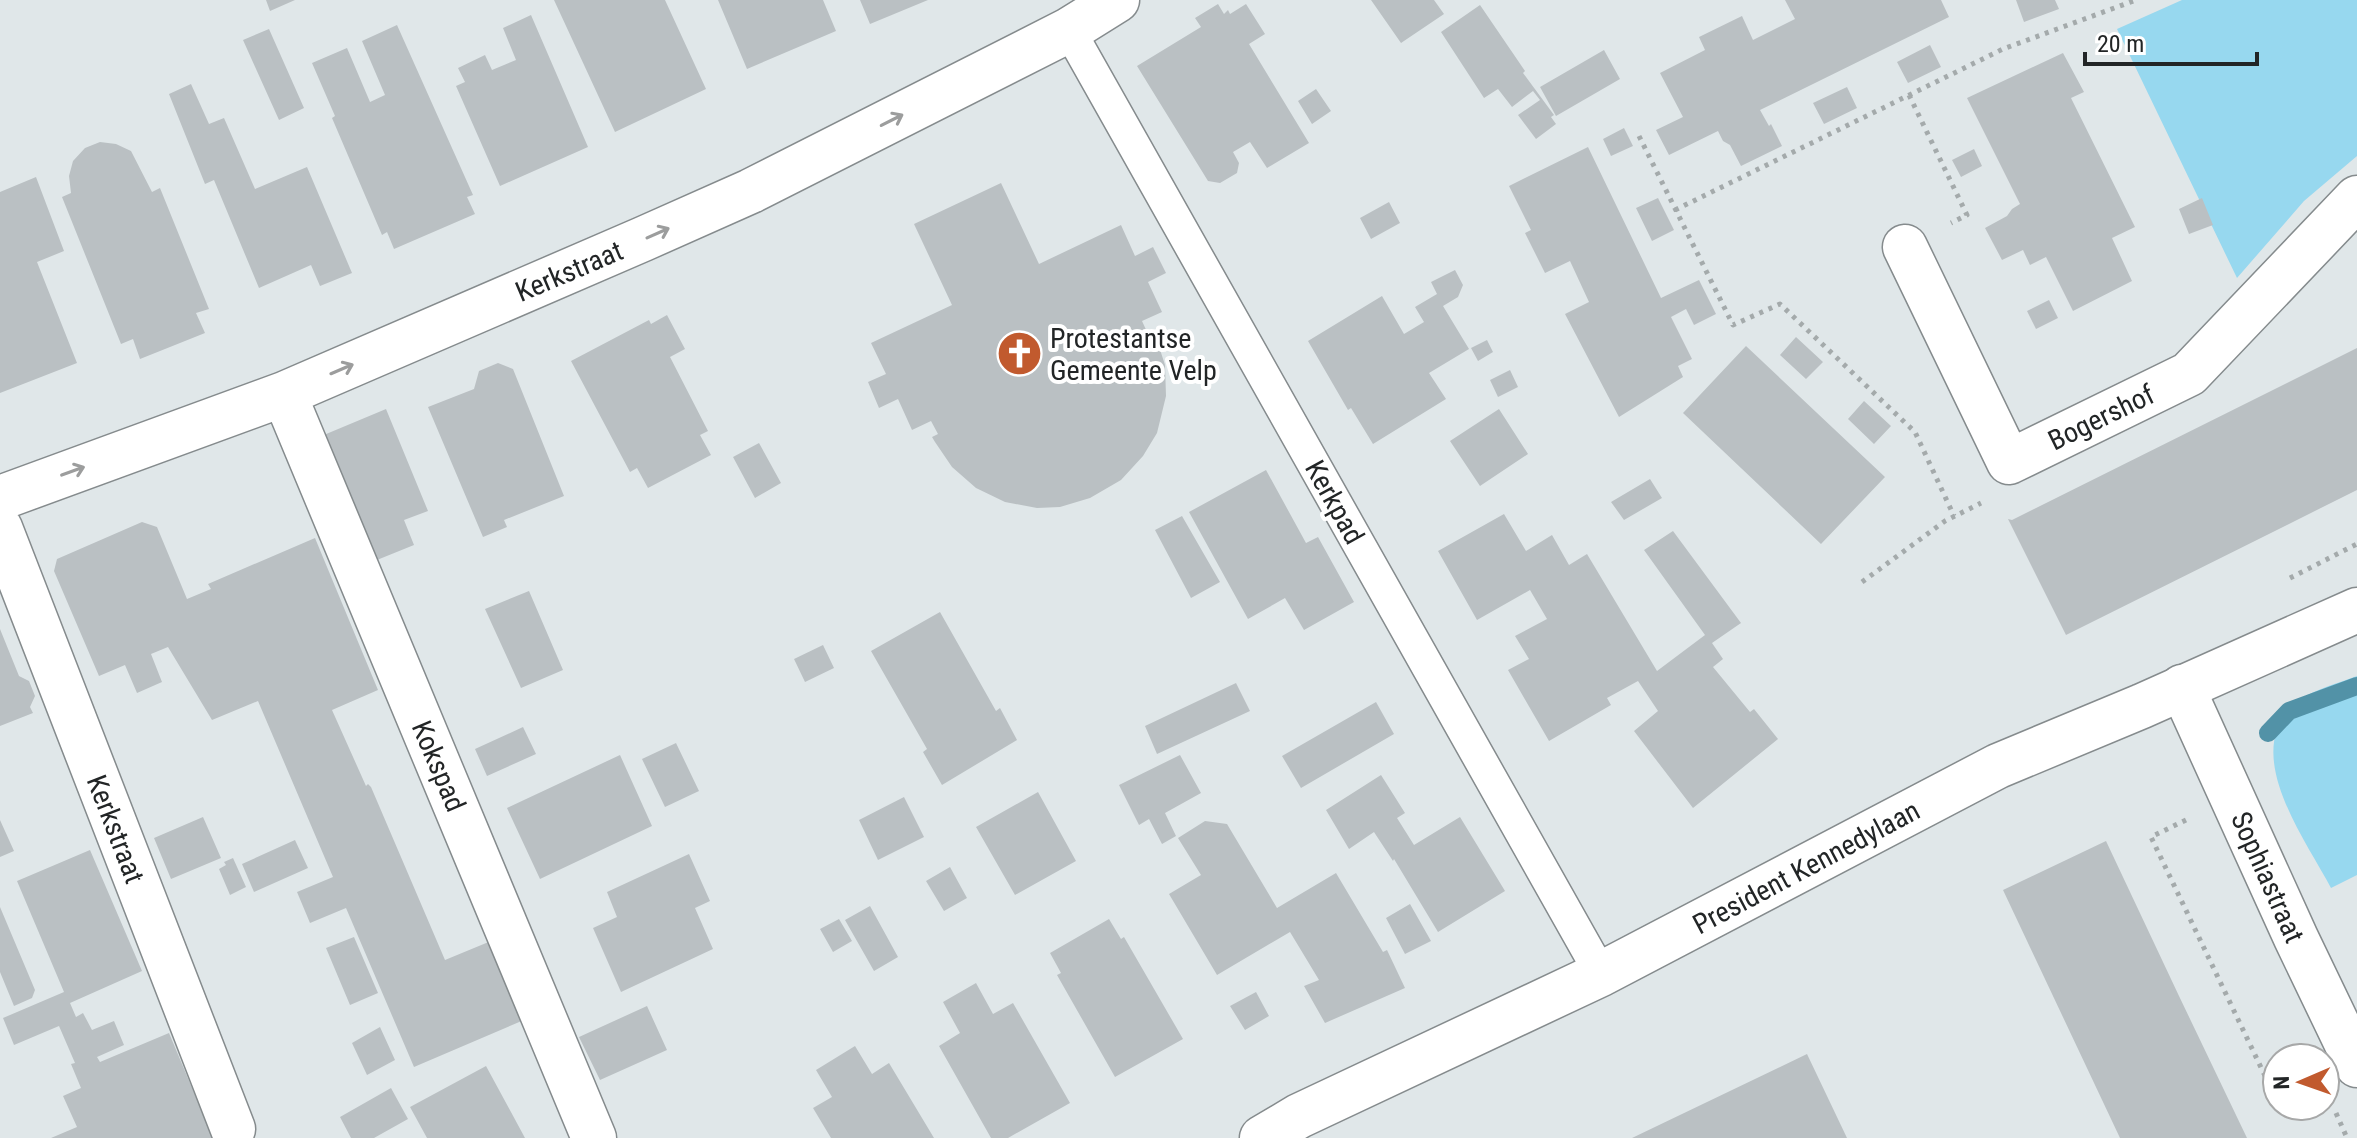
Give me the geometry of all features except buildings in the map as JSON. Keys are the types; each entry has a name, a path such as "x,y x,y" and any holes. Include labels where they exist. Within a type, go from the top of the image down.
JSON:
{"street":[{"name":"Kerkstraat","path":"0,498 284,394 751,191 1069,30 1117,0"},
{"name":"Bogershof","path":"2009,462 2189,374 2357,198"},
{"path":"1905,247 2009,462"},
{"name":"Kokspad","path":"284,394 594,1138"},
{"name":"Kerkstraat","path":"0,528 233,1129"},
{"name":"President Kennedylaan","path":"1262,1138 1299,1116 1601,974 1998,766 2357,610"},
{"name":"Sophiastraat","path":"2182,687 2357,1065"}],"lane":[{"name":"Kerkpad","path":"1069,30 1601,974"}],"path":[{"path":"1675,210 2003,49 2136,0"},
{"path":"1905,247 1967,215 1909,95"},
{"path":"1639,136 1733,325 1780,304 1915,432 1954,516"},
{"path":"1862,582 1954,516 1997,495 2009,462"},
{"path":"2193,816 2151,837 2261,1067"}],"shaded area":[{"path":"2182,0 2357,0 2357,156 2304,201 2237,278 2117,29"},
{"path":"2357,676 2357,875 2331,888 2281,792 2275,767 2274,742 2282,719 2300,700"}],"waterway":[{"path":"2268,733 2289,711 2357,686"}],"place":[{"name":"Protestantse Gemeente Velp","path":"1019,354"}]}
